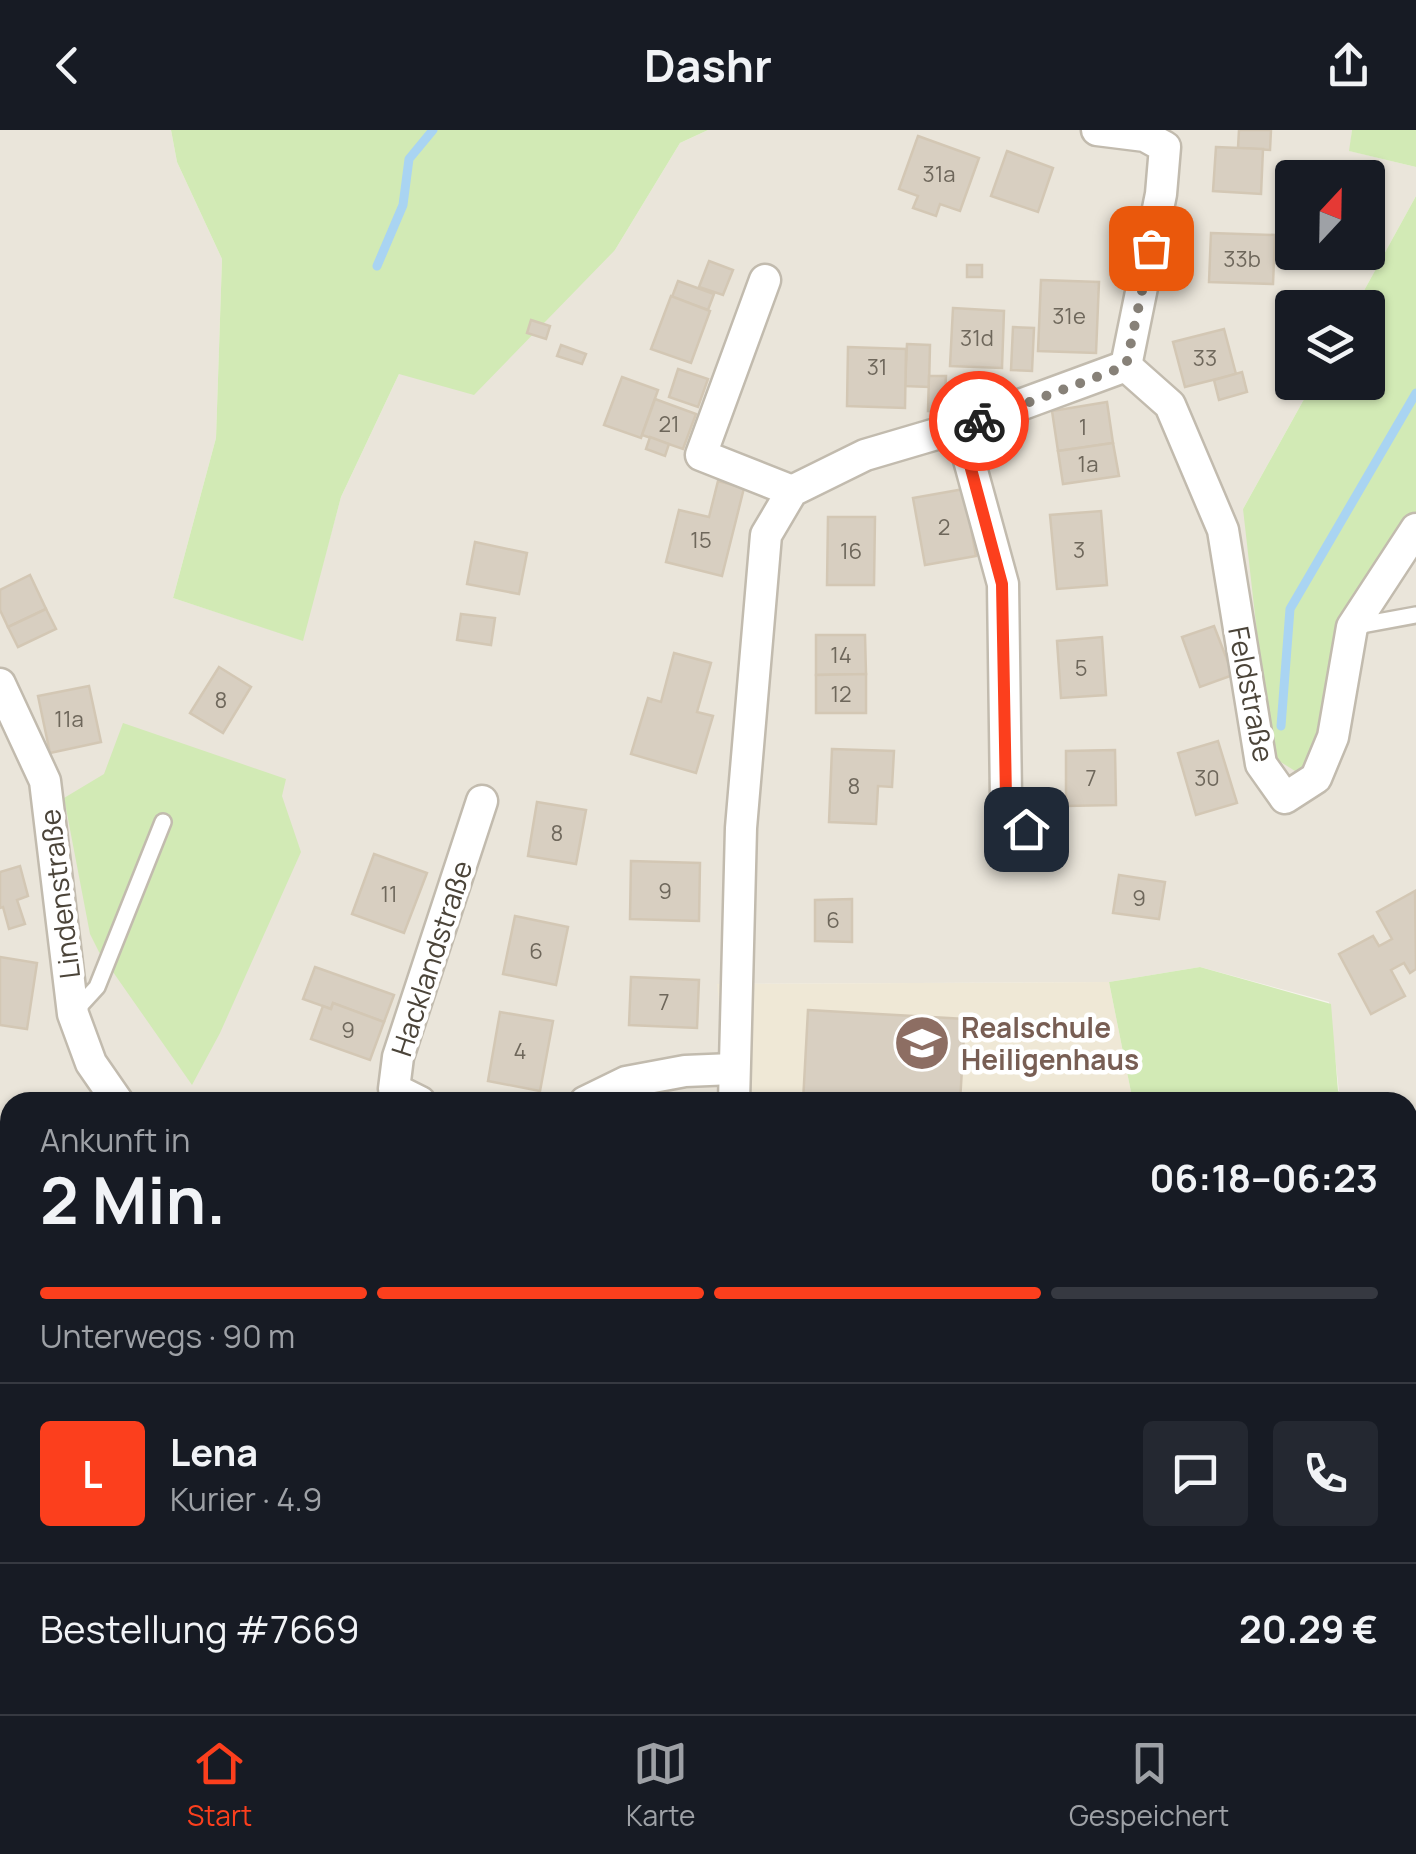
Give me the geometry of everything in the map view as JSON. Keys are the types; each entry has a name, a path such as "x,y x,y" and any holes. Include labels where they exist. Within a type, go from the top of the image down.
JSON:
{"street":[{"path":"734,1092 740,828 766,535 792,491 865,455 960,428 1126,366 1161,194 1165,147 1145,136 1097,130"},
{"path":"765,280 701,455 792,491"},
{"name":"Feldstraße","path":"1126,366 1170,405 1222,530 1261,764 1285,798 1316,778 1333,737 1352,627 1416,529"},
{"path":"960,428 1002,584 1006,798 1026,829"},
{"name":"Lindenstraße","path":"0,684 45,781 72,1014 91,1063 111,1092"},
{"name":"Hacklandstraße","path":"400,1092 394,1089 398,1057 482,800"},
{"path":"606,1092 626,1082 685,1070 734,1070"}],"lane":[{"path":"1352,627 1416,615"},
{"path":"72,1014 97,987 163,822"}],"shaded area":[{"path":"0,130 171,130 177,162 222,259 216,438 173,598 302,640 341,497 399,374 615,250 680,143 708,130 1352,130 1350,151 1416,167 1416,196 1385,252 1385,160 1275,160 1275,270 1375,270 1364,290 1275,290 1275,400 1304,400 1243,509 1352,627 1416,529 1416,1092 1339,1092 1329,1002 1200,967 1109,982 718,984 729,1092 0,1092"},
{"name":"Realschule Heiligenhaus","path":"1109,982 1131,1092 729,1092 717,984"}],"green space":[{"path":"171,130 708,130 680,143 615,250 474,395 399,374 341,497 303,641 173,598 216,438 222,259 177,162"},
{"path":"1352,130 1416,130 1416,167 1349,151"},
{"path":"1416,196 1416,529 1352,627 1308,779 1271,756 1243,509 1304,400 1385,400 1385,290 1364,290 1375,270 1385,270 1385,252"},
{"path":"123,723 286,779 282,796 301,852 220,1033 192,1085 90,934 64,798 104,774"},
{"path":"1200,967 1331,1004 1339,1092 1131,1092 1109,982"}],"building":[{"path":"1239,130 1271,130 1270,150 1238,148"},
{"path":"918,136 979,158 960,211 940,204 936,216 913,208 918,196 899,189"},
{"path":"1216,147 1263,149 1261,194 1213,191"},
{"path":"1007,151 1053,168 1038,212 991,196"},
{"path":"1211,233 1275,235 1273,284 1209,282"},
{"path":"709,261 733,270 723,295 699,287"},
{"path":"967,265 982,265 982,277 967,277"},
{"path":"1041,280 1099,282 1096,353 1038,351"},
{"path":"678,281 714,294 708,310 672,297"},
{"path":"671,296 710,311 691,363 651,349"},
{"path":"953,308 1004,311 1002,368 950,366"},
{"path":"531,320 550,326 546,339 527,333"},
{"path":"1013,327 1034,328 1032,371 1011,370"},
{"path":"1224,329 1236,374 1185,387 1173,342"},
{"path":"907,344 930,345 929,387 905,386"},
{"path":"561,345 586,354 582,364 557,356"},
{"path":"848,347 906,349 905,408 847,406"},
{"path":"678,369 708,379 698,407 669,397"},
{"path":"1242,372 1247,392 1219,400 1214,380"},
{"path":"929,376 946,376 944,412 928,411"},
{"path":"622,377 658,390 641,438 604,425"},
{"path":"655,399 696,414 683,449 642,435"},
{"path":"1107,402 1113,443 1058,451 1052,411"},
{"path":"650,437 669,444 665,456 646,449"},
{"path":"1113,443 1119,476 1063,484 1058,451"},
{"path":"718,481 744,488 722,576 666,562 679,510 709,517"},
{"path":"964,489 976,556 925,565 913,498"},
{"path":"1101,511 1107,585 1057,589 1050,515"},
{"path":"828,517 875,517 874,585 827,585"},
{"path":"475,542 527,553 519,594 467,584"},
{"path":"30,575 46,609 8,627 0,610 0,590"},
{"path":"46,609 56,629 18,647 8,627"},
{"path":"461,614 495,618 491,645 457,640"},
{"path":"1214,626 1233,675 1200,687 1182,637"},
{"path":"816,635 865,635 866,674 816,675"},
{"path":"1102,637 1106,695 1061,698 1057,641"},
{"path":"674,653 711,663 697,712 713,716 696,773 631,754 648,698 661,702"},
{"path":"219,667 251,687 223,733 190,713"},
{"path":"866,674 866,713 816,713 816,675"},
{"path":"89,686 101,742 50,753 38,696"},
{"path":"1218,741 1237,803 1196,815 1178,753"},
{"path":"832,749 894,751 892,787 878,786 876,824 829,822"},
{"path":"1115,750 1116,805 1066,806 1066,751"},
{"path":"537,802 586,810 576,864 528,856"},
{"path":"374,854 427,873 404,933 352,914"},
{"path":"631,861 700,863 699,921 630,919"},
{"path":"20,866 28,896 17,900 25,924 9,929 3,907 0,908 0,872"},
{"path":"1119,875 1165,882 1159,919 1113,913"},
{"path":"1415,891 1416,969 1410,973 1404,963 1391,970 1405,996 1371,1014 1339,954 1373,936 1379,946 1392,939 1377,912"},
{"path":"852,899 852,942 815,941 815,900"},
{"path":"515,916 568,927 556,985 503,974"},
{"path":"0,957 37,963 27,1029 0,1025"},
{"path":"315,967 394,995 384,1022 333,1003 331,1009 303,999"},
{"path":"631,977 699,980 697,1028 629,1025"},
{"path":"333,1003 384,1022 370,1060 311,1039 323,1006 331,1009"},
{"path":"808,1010 965,1019 961,1092 804,1092"},
{"path":"500,1012 553,1021 540,1091 488,1081"}],"waterway":[{"path":"377,266 403,205 409,159 433,130"},
{"path":"1281,726 1290,609 1416,393"}],"way so far":[{"path":"979,421 1126,366 1151,248"}],"place":[{"name":"Realschule Heiligenhaus","path":"922,1043"}],"route":[{"path":"979,421 960,428 1002,584 1006,798 1026,829"}]}
